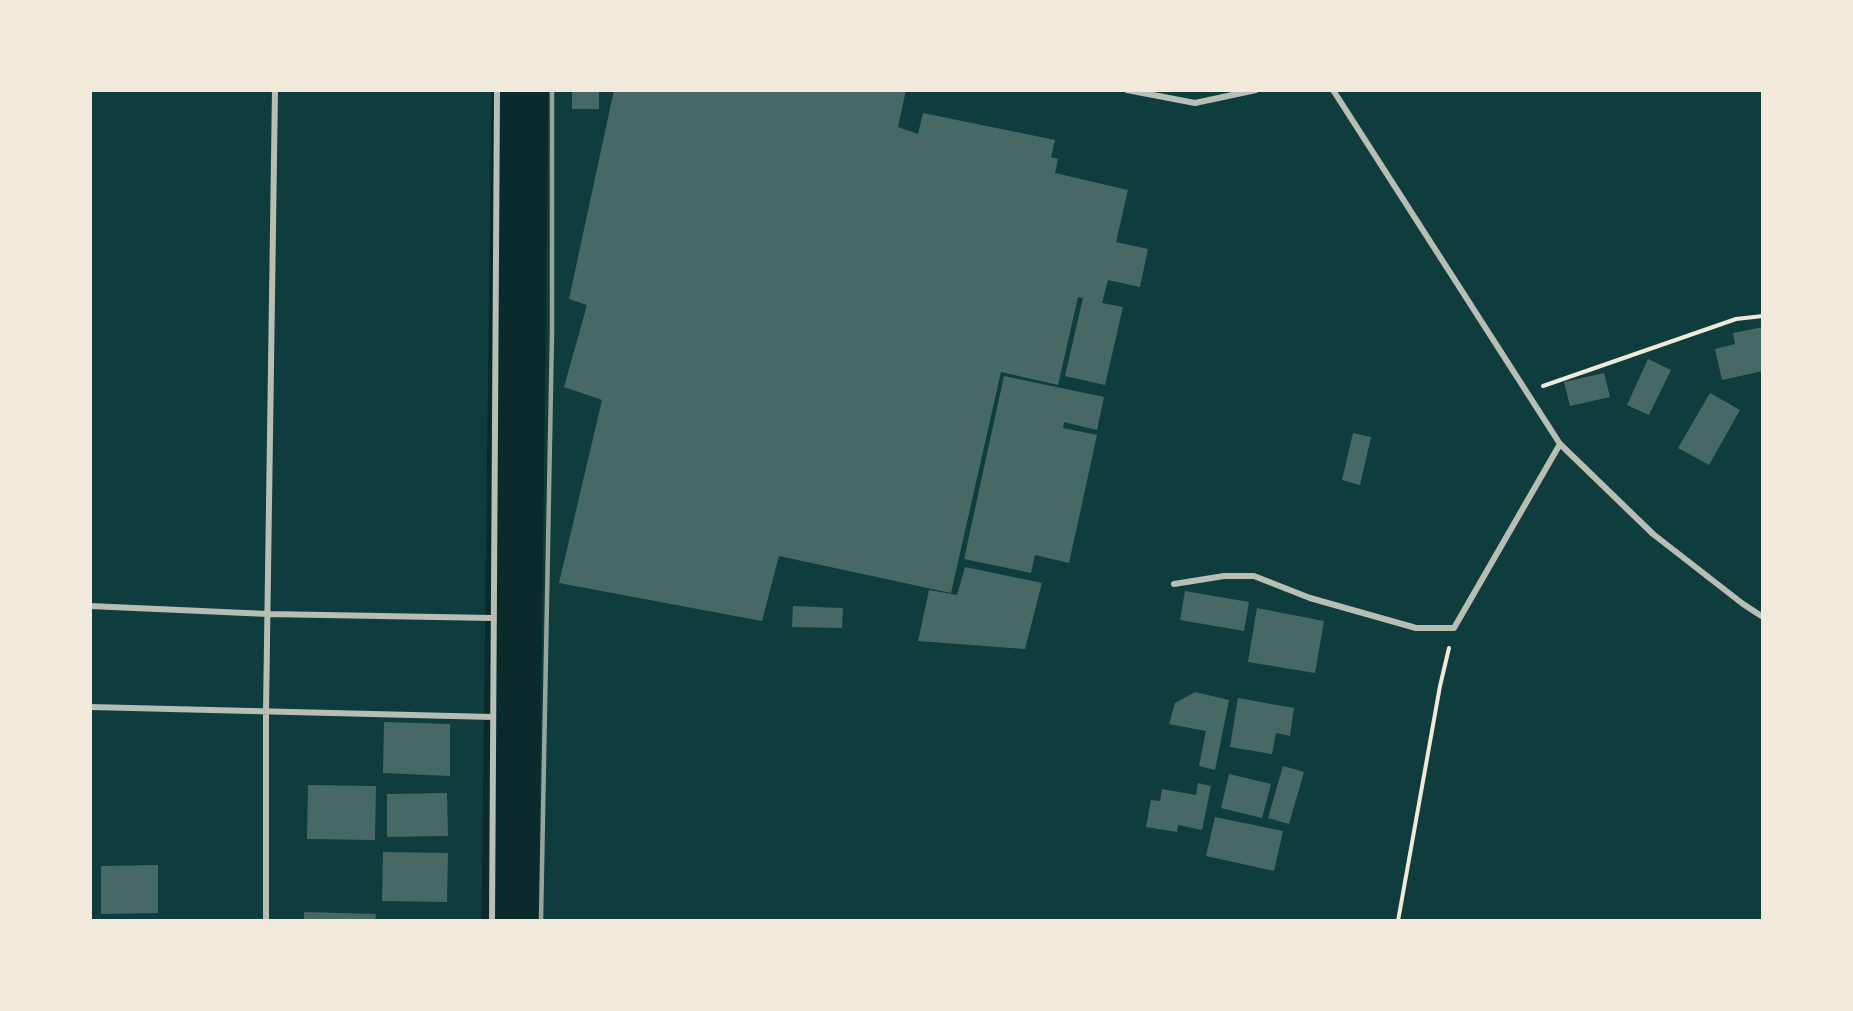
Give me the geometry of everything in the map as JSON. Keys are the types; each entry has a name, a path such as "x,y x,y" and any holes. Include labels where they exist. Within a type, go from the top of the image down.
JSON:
{"street":[{"path":"266,921 266,711 275,90"},
{"path":"492,921 492,618 497,90"},
{"path":"1127,90 1196,104 1256,90"},
{"path":"1334,90 1560,444 1653,534 1763,617"},
{"path":"1174,584 1224,576 1254,576 1310,598 1416,628 1454,628 1560,444"},
{"path":"90,606 268,614 492,618"},
{"path":"90,706 493,717"}],"path":[{"path":"1525,392 1736,319 1763,316"},
{"path":"1398,921 1440,686 1454,628"}],"building":[{"path":"572,90 599,90 599,109 572,109"},
{"path":"614,90 906,90 898,127 918,134 923,113 1055,140 1051,157 1058,159 1055,173 1128,190 1116,242 1148,249 1140,287 1108,280 1102,303 1123,307 1105,385 1065,376 1083,298 1078,297 1058,385 1001,372 951,593 779,556 762,621 559,583 602,400 564,387 587,305 569,299"},
{"path":"1763,327 1763,371 1722,380 1715,349 1735,344 1733,333"},
{"path":"1648,359 1671,370 1649,415 1627,405"},
{"path":"1604,373 1610,397 1570,406 1564,382"},
{"path":"1004,376 1104,397 1097,430 1064,422 1063,428 1097,435 1069,563 1035,555 1031,573 964,559"},
{"path":"1710,393 1740,410 1709,465 1678,448"},
{"path":"1353,433 1371,437 1360,485 1342,480"},
{"path":"965,567 1042,583 1025,649 918,641 929,590 957,595"},
{"path":"1185,591 1249,602 1244,631 1180,620"},
{"path":"793,606 843,608 842,628 792,627"},
{"path":"1257,608 1324,621 1315,673 1248,662"},
{"path":"1195,692 1229,700 1215,770 1199,766 1206,731 1169,724 1175,703"},
{"path":"1238,698 1294,708 1290,736 1276,733 1272,754 1230,747"},
{"path":"384,722 450,724 450,776 383,773"},
{"path":"1283,766 1304,772 1289,824 1268,818"},
{"path":"1229,774 1271,784 1262,818 1221,808"},
{"path":"1198,783 1211,786 1202,830 1178,825 1177,832 1146,827 1151,800 1160,801 1162,789 1196,795"},
{"path":"308,785 376,786 375,840 307,839"},
{"path":"447,793 448,836 387,837 387,794"},
{"path":"1215,817 1283,831 1274,871 1206,856"},
{"path":"383,852 448,853 447,902 382,901"},
{"path":"158,865 158,913 101,914 101,866"},
{"path":"304,912 376,914 375,921 304,921"}],"waterway":[{"path":"510,921 520,90"}],"railway":[{"path":"541,921 552,333 552,90"}]}
